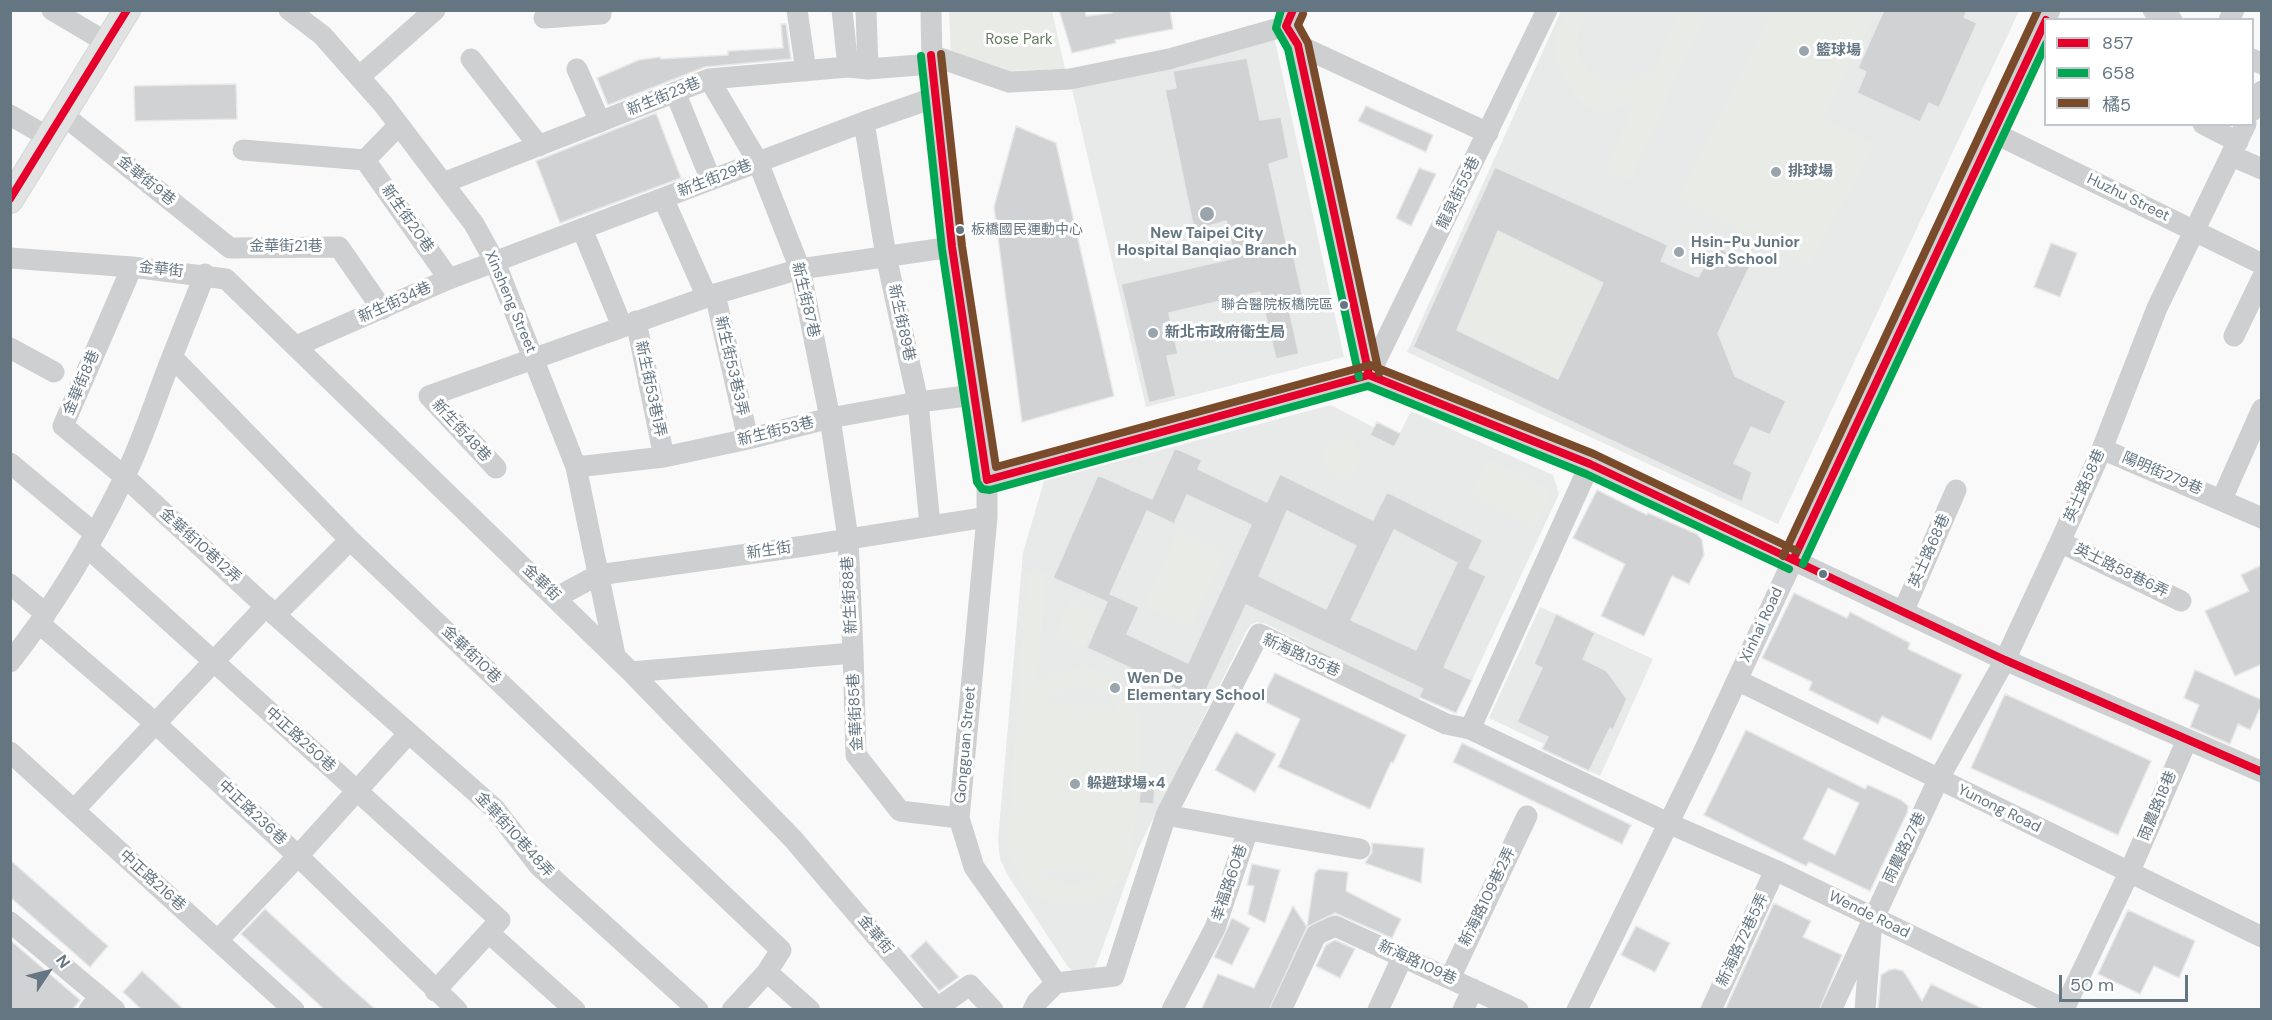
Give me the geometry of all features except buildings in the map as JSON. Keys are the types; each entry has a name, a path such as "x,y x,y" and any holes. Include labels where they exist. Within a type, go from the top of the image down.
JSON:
{"main road":[{"path":"10,200 127,10"}],"street":[{"path":"52,10 106,42"},
{"name":"Xinsheng Street","path":"289,10 322,35 359,77 474,224 495,262 576,467 615,655"},
{"path":"359,77 435,10"},
{"path":"544,18 601,14 601,10"},
{"path":"797,10 806,70"},
{"path":"842,10 858,68"},
{"path":"858,68 866,10"},
{"name":"Gongguan Street","path":"931,10 932,59 952,247 987,480 987,517 960,818 974,867 1056,983"},
{"name":"龍泉街55巷","path":"1369,375 1548,10"},
{"path":"2153,10 2168,18"},
{"path":"932,59 1009,82 1070,79 1168,59 1289,18 1298,45 1369,375"},
{"name":"Xinhai Road","path":"1577,1010 1670,824 1994,133 2040,43"},
{"path":"1298,45 1488,133"},
{"path":"471,59 538,146"},
{"name":"新生街23巷","path":"443,183 709,79 806,70 858,68 932,59"},
{"path":"577,69 600,122"},
{"name":"新生街87巷","path":"709,79 758,162 800,269 830,418 848,538"},
{"path":"2254,109 2262,91"},
{"path":"675,92 711,180"},
{"name":"新生街29巷","path":"495,262 864,122 936,97"},
{"name":"金華街9巷","path":"62,114 230,248"},
{"path":"10,116 48,137"},
{"name":"新生街89巷","path":"864,122 886,256 918,402 930,525"},
{"path":"243,150 366,160 399,126"},
{"path":"2207,126 2239,141 2262,169"},
{"name":"Huzhu Street","path":"1994,133 2262,264"},
{"name":"英士路58巷","path":"1938,780 2005,660 2061,542 2102,449 2157,308 2239,141"},
{"name":"新生街20巷","path":"366,160 449,279"},
{"name":"新生街53巷3弄","path":"663,198 711,295 748,439"},
{"name":"新生街53巷1弄","path":"582,229 629,324 664,457"},
{"name":"金華街21巷","path":"230,248 339,247 381,309"},
{"path":"533,358 711,295 800,269 952,247"},
{"path":"226,279 230,248"},
{"name":"金華街","path":"10,258 205,274 226,279 615,655 793,839 937,1008 970,985 993,1010"},
{"name":"新生街34巷","path":"296,346 449,279 495,262"},
{"name":"金華街8巷","path":"125,477 63,426 132,267"},
{"path":"10,662 43,619 91,540 125,477 205,274"},
{"path":"2234,336 2262,278"},
{"path":"10,348 54,372"},
{"name":"金華街10巷","path":"172,357 350,540 781,950 767,972"},
{"name":"新生街48巷","path":"496,468 429,396 533,358"},
{"path":"987,480 1369,375 1590,464 2005,660 2262,772"},
{"name":"新生街53巷","path":"576,467 664,457 830,418 918,402 975,395"},
{"name":"陽明街279巷","path":"2222,499 2262,409"},
{"name":"陽明街279巷","path":"2102,449 2262,518"},
{"name":"中正路250巷","path":"10,463 214,662 500,920 489,933"},
{"path":"1470,729 1590,464"},
{"name":"金華街10巷12弄","path":"125,477 271,610"},
{"name":"英士路68巷","path":"1903,612 1956,490"},
{"name":"新生街","path":"555,598 598,575 805,546 987,517"},
{"name":"新生街88巷","path":"848,538 853,653"},
{"path":"74,810 214,662 350,540"},
{"name":"英士路58巷6弄","path":"2061,542 2181,601"},
{"name":"中正路236巷","path":"10,584 43,619 298,856 457,1010"},
{"name":"金華街10巷48弄","path":"271,610 495,809 539,866 698,1010"},
{"name":"新海路135巷","path":"1056,983 1114,976 1166,815 1259,634 1446,724 1470,729 1670,824"},
{"name":"金華街85巷","path":"631,672 853,653 856,755 900,812 960,818"},
{"name":"Yunong Road","path":"1737,680 2262,937"},
{"path":"218,940 298,856 409,733"},
{"name":"雨農路18巷","path":"2065,1009 2129,873 2187,740"},
{"name":"中正路216巷","path":"10,752 294,1010"},
{"name":"雨農路27巷","path":"1831,1010 1938,780"},
{"name":"幸福路60巷","path":"1166,815 1248,830 1215,928 1172,1010"},
{"name":"新海路109巷2弄","path":"1449,978 1527,816"},
{"name":"Wende Road","path":"1670,824 1775,870 2065,1009"},
{"path":"1248,830 1360,849"},
{"name":"新海路72巷5弄","path":"1711,1010 1775,870"},
{"path":"1865,1010 1873,917"},
{"path":"10,922 101,1005"},
{"name":"新海路109巷","path":"1281,1010 1316,935 1335,926 1518,1010"},
{"path":"435,991 489,933 575,1010"},
{"path":"1378,1010 1403,956"},
{"path":"732,1010 767,972 810,1010"},
{"path":"1033,1010 1056,983"},
{"path":"1463,1010 1473,988"}],"shaded area":[{"name":"Hsin-Pu Junior High School","path":"1561,11 2019,11 1778,524 1407,352"},
{"name":"New Taipei City Hospital Banqiao Branch","path":"1272,27 1344,357 1146,407 1068,72"},
{"name":"Wen De Elementary School","path":"1331,405 1373,427 1377,422 1400,433 1411,411 1553,475 1559,494 1472,680 1446,668 1431,673 1418,701 1266,624 1257,622 1252,624 1138,849 1097,963 1093,972 1084,978 1068,967 1007,874 1000,859 998,840 1023,553 1044,481"},
{"path":"1540,607 1653,659 1600,776 1542,749 1544,744 1489,718"}],"green space":[{"path":"1568,10 1589,11 1579,33 1577,46 1579,55 1589,71 1596,77 1613,83 1631,81 1653,70 1680,11 1707,11 1631,180 1606,170 1635,100 1601,111 1587,106 1572,91 1560,70 1554,49 1555,37"},
{"name":"Rose Park","path":"949,11 1052,11 1065,69 1007,71 951,56"},
{"name":"排球場","path":"1773,11 1877,11 1822,119 1875,145 1810,265 1678,199"},
{"path":"1497,232 1588,276 1602,286 1558,379 1457,330"},
{"path":"1342,439 1355,445 1361,458 1355,471 1342,477 1329,471 1323,458 1329,445"},
{"path":"1488,459 1552,491 1535,526 1471,495"},
{"path":"1177,531 1225,553 1192,627 1144,605"},
{"path":"1027,572 1047,574 1038,682 1073,669 1089,669 1104,673 1118,681 1129,692 1137,708 1142,727 1133,860 1120,882 1102,896 1082,904 1061,904 1042,897 1025,884 1013,865 1007,840","holes":["1077,686 1101,692 1118,709 1045,702 1059,691","1035,868 1105,873 1087,883 1068,886 1050,881"]},
{"path":"1069,602 1099,615 1085,647 1055,634"}],"transit line":[{"name":"857","path":"10,199 127,10"},
{"name":"658","path":"1281,10 1276,28 1288,49 1359,377"},
{"name":"857","path":"1293,10 1286,26 1298,45 1369,375"},
{"name":"橘5","path":"1783,556 2038,10"},
{"name":"橘5","path":"1303,14 1298,25 1308,43 1379,373"},
{"name":"857","path":"1793,560 2044,24"},
{"name":"658","path":"1803,564 2044,48"},
{"name":"橘5","path":"941,54 962,246 996,467 1370,365 1594,454 1797,551"},
{"name":"857","path":"931,55 952,247 987,480 1369,375 1590,464 2005,660 2262,772"},
{"name":"658","path":"921,56 942,249 977,482 982,489 990,490 1368,386 1586,474 1789,569"}],"place":[{"name":"籃球場","path":"1804,51"},
{"name":"排球場","path":"1776,172"},
{"name":"New Taipei City Hospital Banqiao Branch","path":"1207,214"},
{"name":"板橋國民運動中心","path":"960,230"},
{"name":"Hsin-Pu Junior High School","path":"1679,252"},
{"name":"聯合醫院板橋院區","path":"1344,305"},
{"name":"新北市政府衛生局","path":"1153,333"},
{"name":"Wen De Elementary School","path":"1115,688"},
{"name":"躲避球場×4","path":"1075,784"}]}
